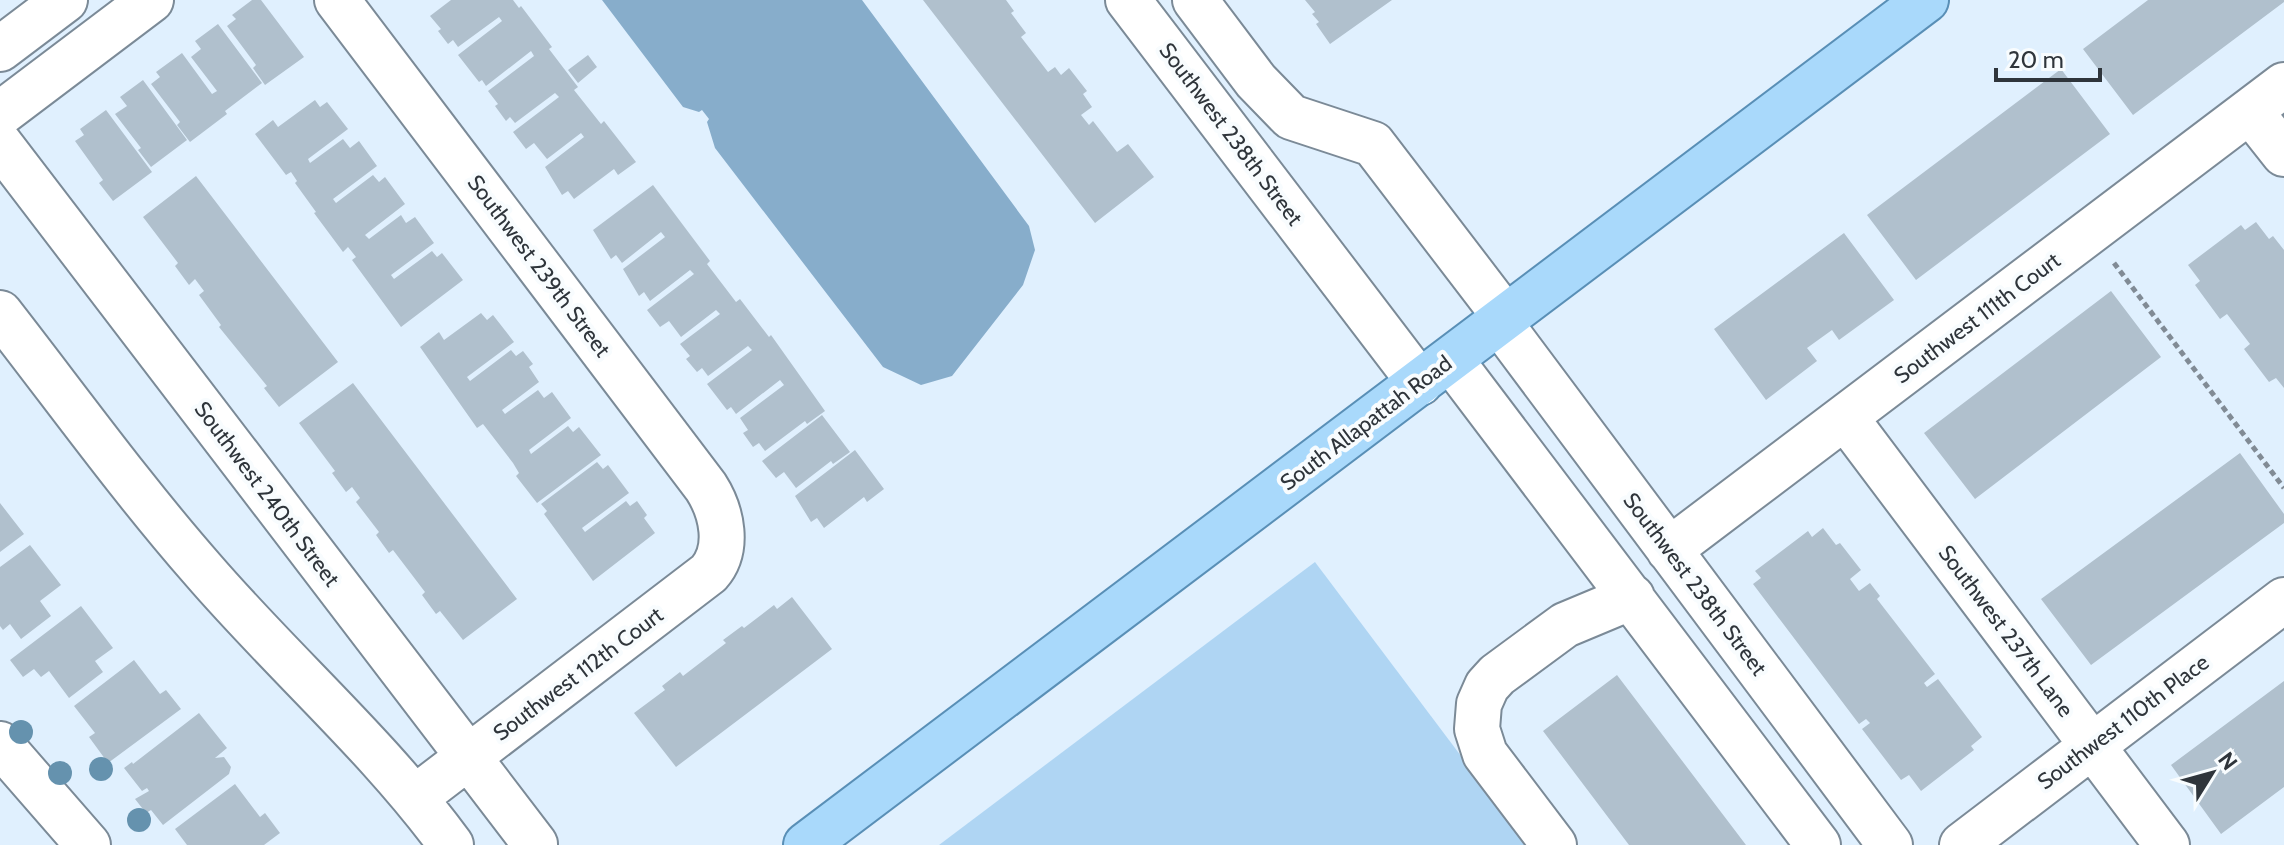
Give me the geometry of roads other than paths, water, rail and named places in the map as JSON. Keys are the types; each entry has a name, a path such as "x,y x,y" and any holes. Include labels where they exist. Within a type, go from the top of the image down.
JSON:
{"main road":[{"name":"South Allapattah Road","path":"806,845 1926,0"}],"street":[{"path":"0,49 65,0"},
{"path":"0,114 151,0"},
{"name":"Southwest 239th Street","path":"337,0 706,487 718,511 721,539"},
{"name":"Southwest 238th Street","path":"1128,0 1244,152 1632,597 1818,845"},
{"name":"Southwest 238th Street","path":"1195,0 1256,81 1291,117 1373,144 1669,550 1890,845"},
{"path":"2267,98 2284,154"},
{"name":"Southwest 111th Court","path":"1669,550 2267,98"},
{"path":"1244,152 1291,117"},
{"name":"Southwest 240th Street","path":"8,170 535,844"},
{"path":"0,313 204,571 416,797 451,845"},
{"name":"Southwest 237th Lane","path":"1845,417 2167,845"},
{"name":"Southwest 112th Court","path":"416,797 699,582 717,564 721,539"},
{"path":"1554,845 1485,754 1477,729 1476,714 1480,701 1497,675 1565,625 1632,597"},
{"name":"Southwest 110th Place","path":"1962,845 2284,600"},
{"path":"0,744 88,845"}]}
